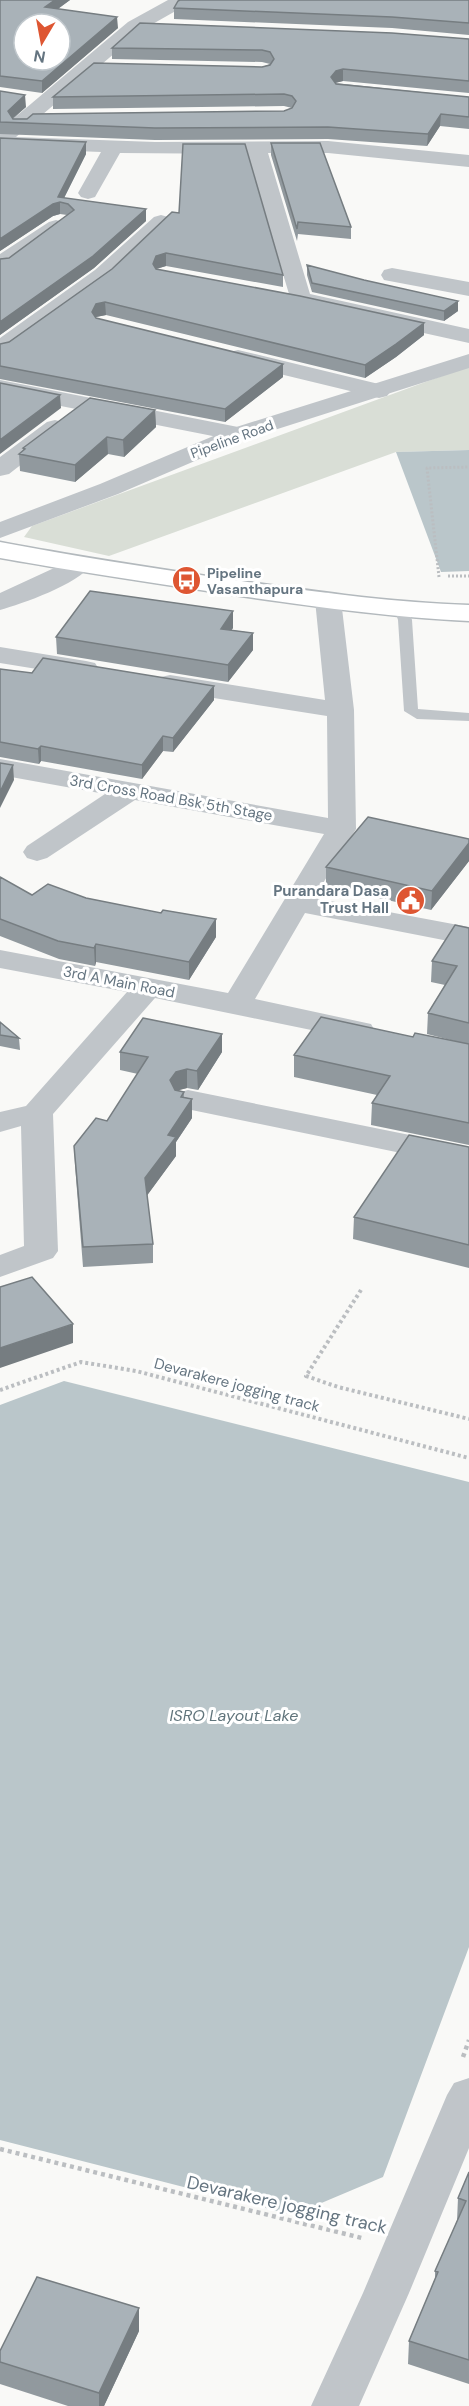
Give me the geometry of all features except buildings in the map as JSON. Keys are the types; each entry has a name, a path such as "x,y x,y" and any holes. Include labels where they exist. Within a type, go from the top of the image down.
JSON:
{"main road":[{"path":"0,550 68,571"},
{"path":"0,564 469,624"},
{"path":"403,614 469,613"}],"street":[{"path":"2,137 25,107 47,101 135,26 181,0"},
{"path":"135,26 169,27"},
{"path":"87,66 111,67"},
{"path":"25,107 62,117"},
{"path":"2,137 114,146 328,147 469,161"},
{"path":"88,193 114,146"},
{"path":"256,148 300,299"},
{"path":"0,348 104,275 161,221"},
{"path":"0,264 61,222"},
{"path":"392,275 469,289"},
{"path":"278,295 469,336"},
{"path":"219,352 379,391"},
{"name":"Pipeline Road","path":"0,531 109,489 238,434 469,361"},
{"path":"0,387 238,434"},
{"path":"0,469 85,404"},
{"path":"0,602 68,571"},
{"path":"237,1004 342,829 340,710 328,607"},
{"path":"0,655 105,672"},
{"path":"141,678 340,710"},
{"name":"3rd Cross Road Bsk 5th Stage","path":"0,767 342,829"},
{"path":"37,852 129,791"},
{"path":"296,903 469,936"},
{"name":"3rd A Main Road","path":"0,958 237,1004 388,1037"},
{"path":"0,1122 37,1113 148,987"},
{"path":"188,1100 469,1157"},
{"path":"0,1267 41,1251 37,1113"},
{"path":"335,2406 386,2293 465,2078"}],"lane":[{"path":"403,614 411,711 417,715 469,717"}],"path":[{"path":"469,467 428,468 439,577 469,576"},
{"path":"361,1290 306,1376 338,1387 469,1419"},
{"name":"Devarakere jogging track","path":"0,1390 81,1362 136,1371 469,1458"},
{"path":"465,2078 469,2040"},
{"name":"Devarakere jogging track","path":"0,2149 368,2240"}],"shaded area":[{"path":"469,366 469,450 396,452 109,556 24,537 32,526"}],"water":[{"path":"469,450 469,571 441,572 396,452"},
{"name":"ISRO Layout Lake","path":"64,1381 469,1482 469,1947 383,2177 293,2215 0,2140 0,1405"}],"place":[{"name":"Pipeline Vasanthapura","path":"186,581"},
{"name":"Purandara Dasa Trust Hall","path":"410,900"}]}
